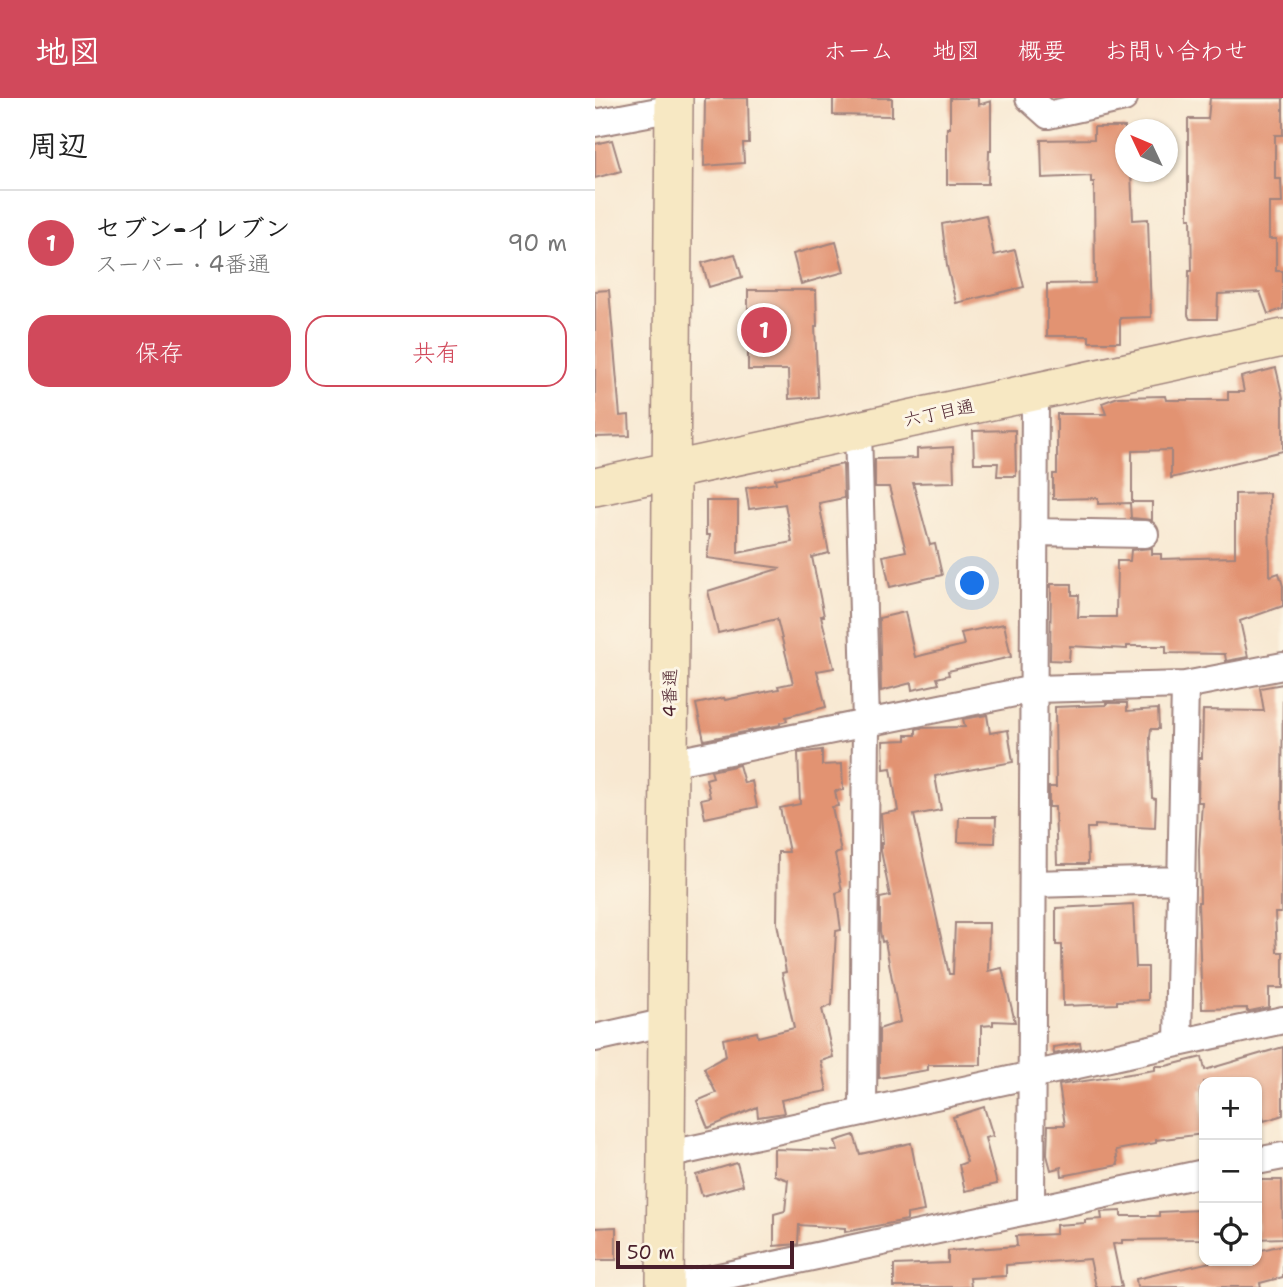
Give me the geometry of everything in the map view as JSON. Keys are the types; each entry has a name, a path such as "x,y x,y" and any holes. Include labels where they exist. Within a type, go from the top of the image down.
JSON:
{"street":[{"path":"1029,98 1048,115 1124,98"},
{"path":"595,123 674,103"},
{"name":"4番通","path":"665,1287 674,103"},
{"name":"六丁目通","path":"595,487 1283,338"},
{"path":"1031,1210 1035,392"},
{"path":"858,430 866,723 863,1112"},
{"path":"1034,532 1145,534"},
{"path":"670,763 1034,689 1185,685 1283,666"},
{"path":"1178,1043 1185,685"},
{"path":"1033,884 1181,880"},
{"path":"666,1155 1283,1020"},
{"path":"595,1038 667,1021"},
{"path":"1262,1160 1283,1156"},
{"path":"672,1287 1199,1173"}],"building":[{"path":"705,98 748,98 749,143 743,143 744,163 704,166"},
{"path":"833,98 892,98 892,116 833,115"},
{"path":"950,98 978,98 978,105 991,101 988,184 947,184"},
{"path":"1210,98 1283,98 1283,135 1275,135 1275,179 1281,179 1282,203 1269,203 1269,239 1276,239 1276,271 1283,271 1283,309 1268,314 1260,292 1218,294 1217,319 1190,319 1188,315 1189,271 1192,271 1191,218 1188,218 1188,119 1208,119"},
{"path":"1094,127 1115,127 1115,182 1131,182 1133,220 1148,219 1151,317 1120,318 1120,342 1089,342 1089,336 1047,336 1047,284 1095,283 1094,182 1091,182 1091,176 1042,178 1041,140 1094,139"},
{"path":"612,140 621,171 595,178 595,144"},
{"path":"986,215 994,255 1015,250 1024,287 956,303 947,266 942,224"},
{"path":"836,242 844,272 801,284 793,254"},
{"path":"735,254 742,277 709,287 702,263"},
{"path":"609,290 620,416 629,415 630,436 595,437 595,291"},
{"path":"748,290 816,290 818,397 789,399 788,370 748,370"},
{"path":"1276,368 1283,398 1283,451 1171,478 1171,450 1132,451 1132,502 1152,502 1152,520 1131,518 1130,503 1098,504 1098,498 1053,499 1053,474 1057,474 1057,414 1106,414 1102,403 1118,397 1165,396 1166,400 1228,400 1228,392 1244,392 1241,377"},
{"path":"1015,430 1016,476 997,476 998,463 974,463 973,431"},
{"path":"953,447 954,482 913,483 930,545 935,544 942,575 890,587 883,556 906,551 889,487 875,487 875,459 917,458 917,449"},
{"path":"843,464 844,498 819,503 829,553 812,557 824,616 821,616 834,668 817,671 826,707 786,717 787,721 780,725 704,740 696,704 779,689 778,686 793,683 777,619 718,633 708,591 781,568 707,558 710,535 706,535 706,501 738,501 738,553 792,542 785,504 749,509 746,488 776,483 775,479"},
{"path":"1269,493 1270,576 1279,573 1283,586 1283,606 1240,621 1248,657 1226,661 1225,654 1166,653 1166,646 1127,646 1127,649 1070,646 1069,661 1050,660 1051,584 1072,584 1072,595 1079,595 1078,617 1116,617 1117,561 1130,561 1131,550 1152,548 1152,554 1161,554 1161,559 1235,557 1235,494"},
{"path":"905,612 915,657 964,645 961,633 1004,624 1011,657 948,671 949,675 937,678 939,684 912,690 911,683 881,691 879,618"},
{"path":"1283,684 1281,913 1275,913 1277,952 1283,952 1283,988 1269,988 1269,1007 1250,1011 1247,1011 1247,1008 1202,1009 1198,902 1202,802 1198,802 1203,710 1264,711 1260,688"},
{"path":"1127,703 1127,711 1158,709 1159,729 1151,729 1150,737 1152,798 1156,799 1155,828 1095,825 1095,828 1087,828 1088,864 1057,864 1055,807 1049,807 1049,787 1056,787 1055,707"},
{"path":"987,715 990,733 1008,730 1013,762 935,776 941,810 914,815 949,974 953,974 955,923 989,923 988,971 1002,968 1015,1022 993,1021 993,1025 981,1026 981,1065 928,1065 928,1070 879,1078 879,1029 900,1022 885,941 882,942 880,931 880,898 890,896 881,851 881,814 898,811 891,768 884,769 883,741 906,740 906,735 916,735 916,729 920,728 965,727 963,719"},
{"path":"822,750 822,765 842,764 843,790 835,791 838,806 832,807 841,852 835,854 842,891 836,893 841,930 836,931 832,1005 822,1009 833,1057 821,1061 827,1091 781,1100 784,1113 758,1117 757,1107 708,1128 697,1101 716,1093 704,1068 726,1056 723,1039 757,1032 758,1037 794,1028 782,973 786,972 777,923 778,852 789,852 780,808 800,804 798,753"},
{"path":"739,765 744,783 752,781 757,807 705,818 701,799 710,797 706,779 713,777 711,771"},
{"path":"959,817 996,817 995,843 958,842"},
{"path":"1133,904 1136,967 1148,967 1148,1000 1063,1006 1062,945 1056,945 1056,908"},
{"path":"1080,1043 1081,1048 1054,1054 1053,1047"},
{"path":"1283,1047 1283,1115 1264,1121 1262,1077 1199,1077 1199,1135 1156,1140 1156,1143 1116,1150 1118,1165 1062,1176 1061,1167 1051,1170 1047,1155 1048,1125 1065,1125 1059,1085 1155,1070 1155,1066 1202,1057 1205,1070"},
{"path":"984,1107 993,1136 985,1138 997,1184 965,1191 959,1165 967,1162 953,1117"},
{"path":"854,1135 860,1154 911,1143 924,1211 907,1214 907,1220 845,1232 845,1228 799,1225 798,1244 774,1246 774,1214 785,1211 788,1180 774,1175 774,1149 838,1151 835,1141"},
{"path":"737,1163 743,1185 702,1196 696,1175"},
{"path":"1262,1180 1282,1180 1283,1238 1262,1239"},
{"path":"1199,1210 1199,1239 1122,1240 1122,1243 1113,1244 1122,1287 1096,1287 1090,1259 1006,1265 1006,1276 970,1278 971,1287 894,1287 894,1265 948,1263 948,1251 1017,1246 1016,1236 1056,1234 1056,1225 1102,1219 1101,1212 1121,1211 1121,1216 1159,1216 1159,1212"},
{"path":"616,1227 616,1260 595,1260 595,1228"},
{"path":"1283,1245 1283,1277 1260,1283 1261,1287 1137,1287 1136,1279 1199,1265 1262,1266 1262,1250"}],"place":[{"name":"セブン-イレブン","path":"764,330"}]}
